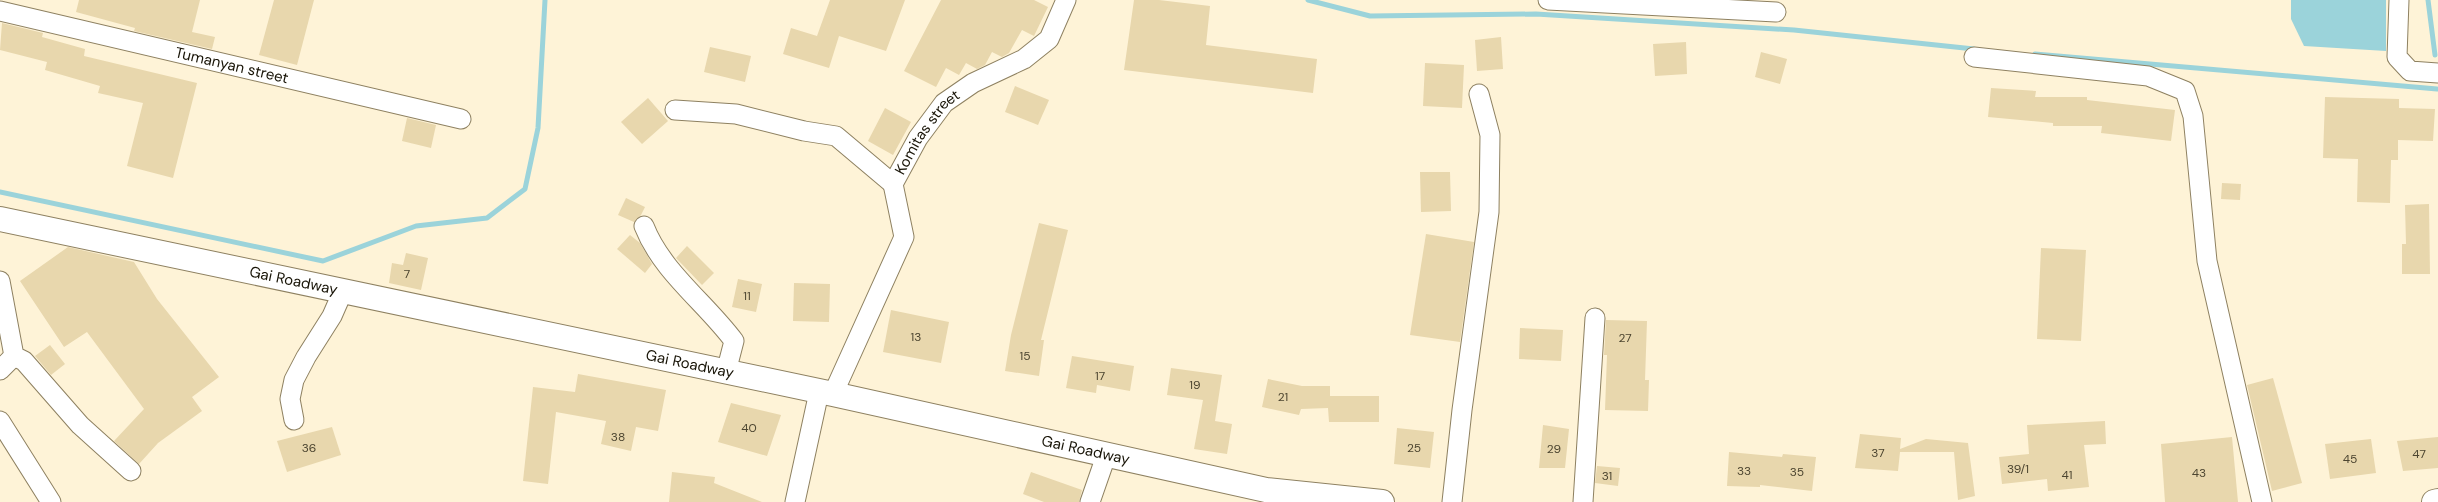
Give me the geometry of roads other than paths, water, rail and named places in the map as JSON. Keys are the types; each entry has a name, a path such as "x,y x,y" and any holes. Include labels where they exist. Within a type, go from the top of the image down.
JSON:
{"main road":[{"name":"Gai Roadway","path":"0,219 826,393 1266,490 1382,502"},
{"path":"2434,502 2438,501"}],"street":[{"name":"Komitas street","path":"795,502 826,393 904,237 893,184 918,138 944,102 973,83 1024,60 1049,39 1066,0"},
{"path":"1548,0 1776,12"},
{"path":"2399,0 2398,57 2410,71 2438,73"},
{"name":"Tumanyan street","path":"0,11 462,119"},
{"path":"1974,57 2148,76 2185,91 2193,116 2207,261 2262,502"},
{"path":"1452,502 1462,410 1489,212 1490,135 1479,94"},
{"path":"675,110 736,114 804,131 836,136 893,184"},
{"path":"644,226 651,243 668,266 718,320 734,342 726,372"},
{"path":"0,281 14,356"},
{"path":"294,420 290,399 294,380 332,316 343,291"},
{"path":"1583,502 1595,318"},
{"path":"0,370 14,356"},
{"path":"14,356 24,361 80,425 131,471"},
{"path":"0,421 51,502"},
{"path":"1090,502 1106,456"}],"water":[{"path":"2291,0 2386,0 2386,51 2304,46 2291,19"}],"waterway":[{"path":"0,192 323,261 416,226 487,218 525,189 538,128 545,0"},
{"path":"1308,0 1370,16 1536,14 1794,30 1974,49"},
{"path":"2428,0 2435,55"},
{"path":"2035,54 2437,89"}]}
